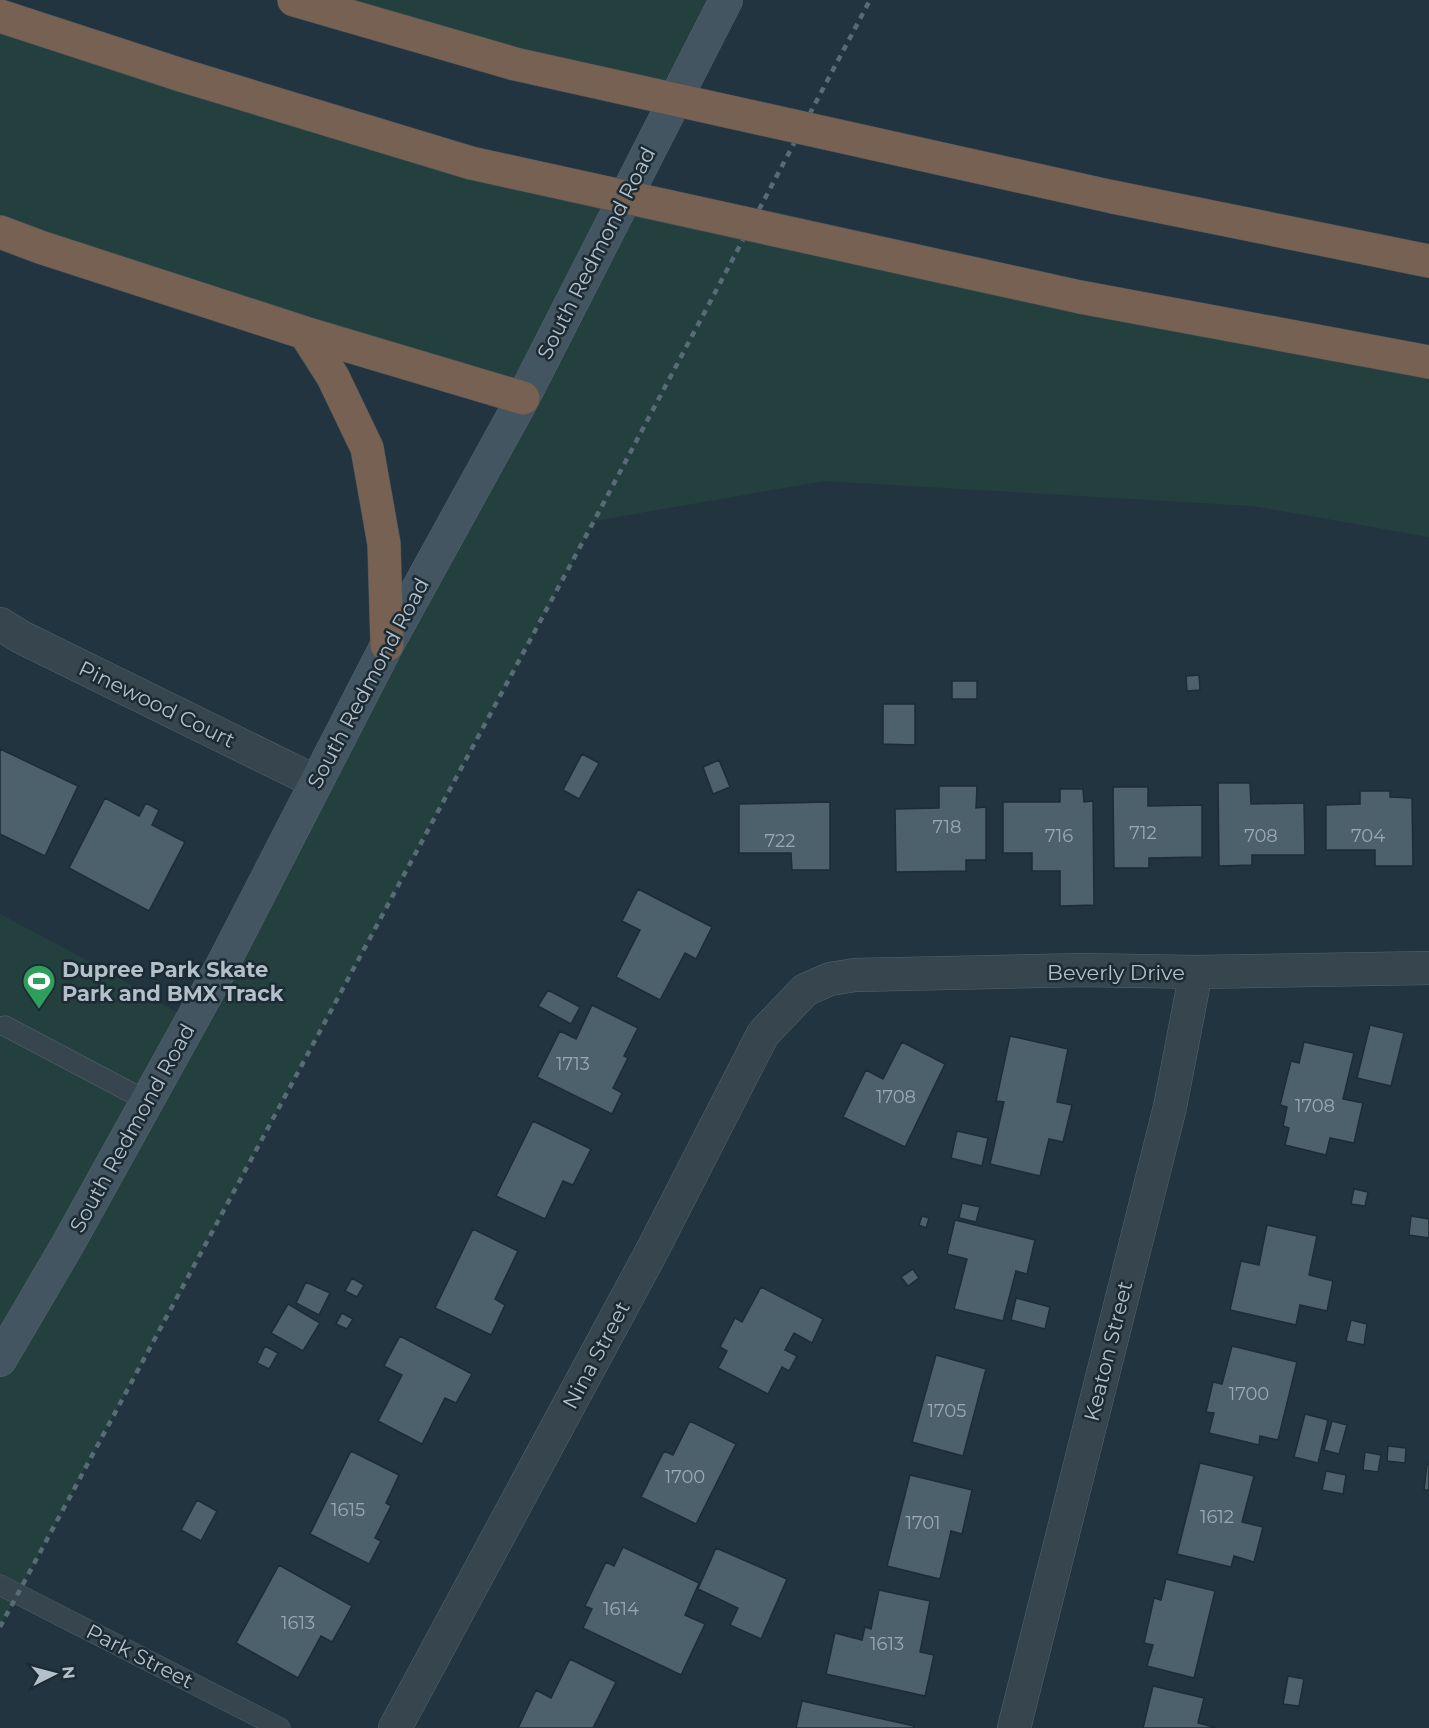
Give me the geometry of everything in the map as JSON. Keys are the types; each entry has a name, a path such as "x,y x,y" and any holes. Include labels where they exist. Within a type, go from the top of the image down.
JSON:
{"highway":[{"path":"294,0 515,64 1113,197 1429,261"},
{"path":"0,16 181,75 471,163 1080,297 1429,362"},
{"path":"0,232 304,333 523,398"},
{"path":"304,333 333,377 368,448 384,544 387,645"}],"street":[{"name":"South Redmond Road","path":"0,1360 68,1244 223,964 387,645 523,398 726,0"},
{"name":"Pinewood Court","path":"0,624 21,637 316,782"},
{"name":"Beverly Drive","path":"805,990 830,979 855,975 1082,970 1196,972 1429,968"},
{"name":"Keaton Street","path":"1014,1728 1170,1107 1196,972"},
{"name":"Nina Street","path":"395,1728 653,1249 763,1034 805,990"}],"lane":[{"path":"5,1026 147,1101"},
{"name":"Park Street","path":"0,1585 280,1728"}],"green space":[{"path":"294,0 726,0 673,102"},
{"path":"0,16 471,163 1429,362 1429,537 1253,506 824,481 594,521 0,1627 0,914 98,966 191,1021 523,398 0,232"}],"building":[{"path":"1199,675 1200,690 1187,691 1186,676"},
{"path":"952,681 977,681 977,699 952,699"},
{"path":"883,704 915,704 915,745 883,744"},
{"path":"0,749 78,786 45,856 0,834"},
{"path":"582,754 599,763 579,799 563,790"},
{"path":"719,760 730,787 713,794 703,767"},
{"path":"1218,783 1250,783 1251,804 1304,803 1305,855 1252,855 1252,865 1219,866"},
{"path":"939,786 977,786 976,808 986,807 986,860 966,860 966,871 896,872 895,809 939,808"},
{"path":"1113,787 1148,787 1148,806 1202,805 1202,857 1149,858 1149,868 1114,868"},
{"path":"1060,789 1083,789 1084,802 1093,801 1094,905 1060,906 1060,871 1032,871 1032,853 1003,853 1003,802 1060,802"},
{"path":"1360,791 1390,791 1390,797 1412,798 1413,866 1375,866 1375,850 1326,850 1326,805 1360,804"},
{"path":"105,798 139,816 146,803 159,810 152,825 185,842 149,911 69,868"},
{"path":"830,802 830,870 792,870 791,853 739,853 739,804"},
{"path":"638,889 712,927 696,959 685,953 660,1000 616,977 640,930 622,921"},
{"path":"548,990 580,1007 571,1024 538,1006"},
{"path":"592,1005 638,1028 624,1056 628,1058 613,1088 622,1093 612,1114 537,1077 560,1031 576,1039"},
{"path":"1370,1025 1404,1033 1391,1086 1357,1078"},
{"path":"1010,1036 1068,1049 1057,1102 1072,1105 1063,1142 1049,1139 1040,1176 990,1164 1004,1102 996,1101"},
{"path":"902,1042 945,1064 905,1147 843,1117 866,1070 883,1079"},
{"path":"1304,1042 1354,1053 1343,1099 1363,1103 1354,1143 1330,1138 1326,1155 1285,1145 1289,1128 1283,1126 1287,1107 1280,1105 1291,1061 1299,1063"},
{"path":"533,1121 591,1149 573,1185 563,1181 545,1219 496,1196"},
{"path":"957,1131 988,1138 982,1166 951,1158"},
{"path":"1354,1189 1368,1192 1365,1206 1351,1204"},
{"path":"962,1203 980,1207 976,1222 959,1218"},
{"path":"922,1216 929,1218 926,1228 919,1225"},
{"path":"1411,1216 1429,1219 1429,1238 1409,1235"},
{"path":"955,1220 1035,1240 1027,1274 1016,1271 1003,1321 954,1309 967,1259 947,1254"},
{"path":"1267,1225 1317,1236 1309,1275 1333,1281 1327,1311 1300,1305 1296,1325 1230,1310 1241,1261 1259,1265"},
{"path":"473,1229 518,1251 495,1299 505,1305 491,1335 435,1308"},
{"path":"913,1269 919,1278 908,1286 901,1277"},
{"path":"352,1278 364,1285 357,1297 345,1291"},
{"path":"306,1282 330,1293 319,1315 296,1303"},
{"path":"761,1287 823,1319 812,1343 794,1333 785,1350 797,1356 789,1371 782,1367 768,1394 718,1368 727,1351 720,1347 735,1318 742,1322"},
{"path":"1016,1298 1050,1307 1045,1329 1011,1320"},
{"path":"288,1304 320,1323 303,1351 271,1333"},
{"path":"342,1313 353,1319 347,1329 336,1324"},
{"path":"1351,1320 1367,1324 1364,1345 1346,1341"},
{"path":"400,1336 472,1374 456,1403 445,1398 422,1444 378,1421 402,1375 384,1366"},
{"path":"265,1346 278,1353 269,1369 257,1363"},
{"path":"1232,1346 1297,1362 1278,1440 1260,1436 1259,1445 1209,1433 1214,1413 1206,1412 1213,1382 1222,1384"},
{"path":"936,1355 986,1369 963,1456 912,1442"},
{"path":"1305,1414 1328,1420 1318,1463 1294,1457"},
{"path":"690,1421 736,1444 696,1524 641,1497 664,1451 673,1455"},
{"path":"1332,1421 1347,1425 1339,1454 1324,1450"},
{"path":"1388,1446 1406,1448 1405,1463 1387,1461"},
{"path":"351,1451 399,1475 386,1503 391,1506 375,1538 381,1541 369,1564 310,1534"},
{"path":"1365,1452 1381,1455 1378,1472 1363,1470"},
{"path":"1200,1463 1254,1476 1242,1522 1263,1527 1254,1562 1234,1556 1231,1567 1177,1554"},
{"path":"1427,1464 1429,1465 1429,1490 1424,1490"},
{"path":"1326,1471 1346,1475 1343,1494 1322,1490"},
{"path":"910,1475 972,1490 962,1534 951,1531 940,1579 887,1566"},
{"path":"197,1500 217,1511 201,1541 181,1530"},
{"path":"623,1547 699,1583 685,1615 705,1624 681,1675 583,1628 592,1609 585,1606 606,1562 614,1566"},
{"path":"716,1548 787,1579 761,1639 730,1625 738,1608 698,1589"},
{"path":"279,1565 352,1606 332,1642 321,1636 298,1678 236,1643"},
{"path":"1166,1579 1215,1591 1194,1678 1147,1666 1153,1645 1144,1643 1154,1598 1161,1600"},
{"path":"879,1590 930,1601 920,1652 934,1655 925,1696 826,1674 835,1633 862,1640 865,1627 871,1629"},
{"path":"570,1659 616,1682 593,1728 518,1728 536,1690 551,1698"},
{"path":"1288,1676 1304,1679 1299,1706 1283,1704"},
{"path":"1153,1686 1204,1698 1198,1723 1217,1728 1143,1728"},
{"path":"802,1701 914,1726 913,1728 796,1728"}],"railway":[{"path":"0,1627 594,521 870,0"}],"place":[{"name":"Dupree Park Skate Park and BMX Track","path":"39,1010"}]}
